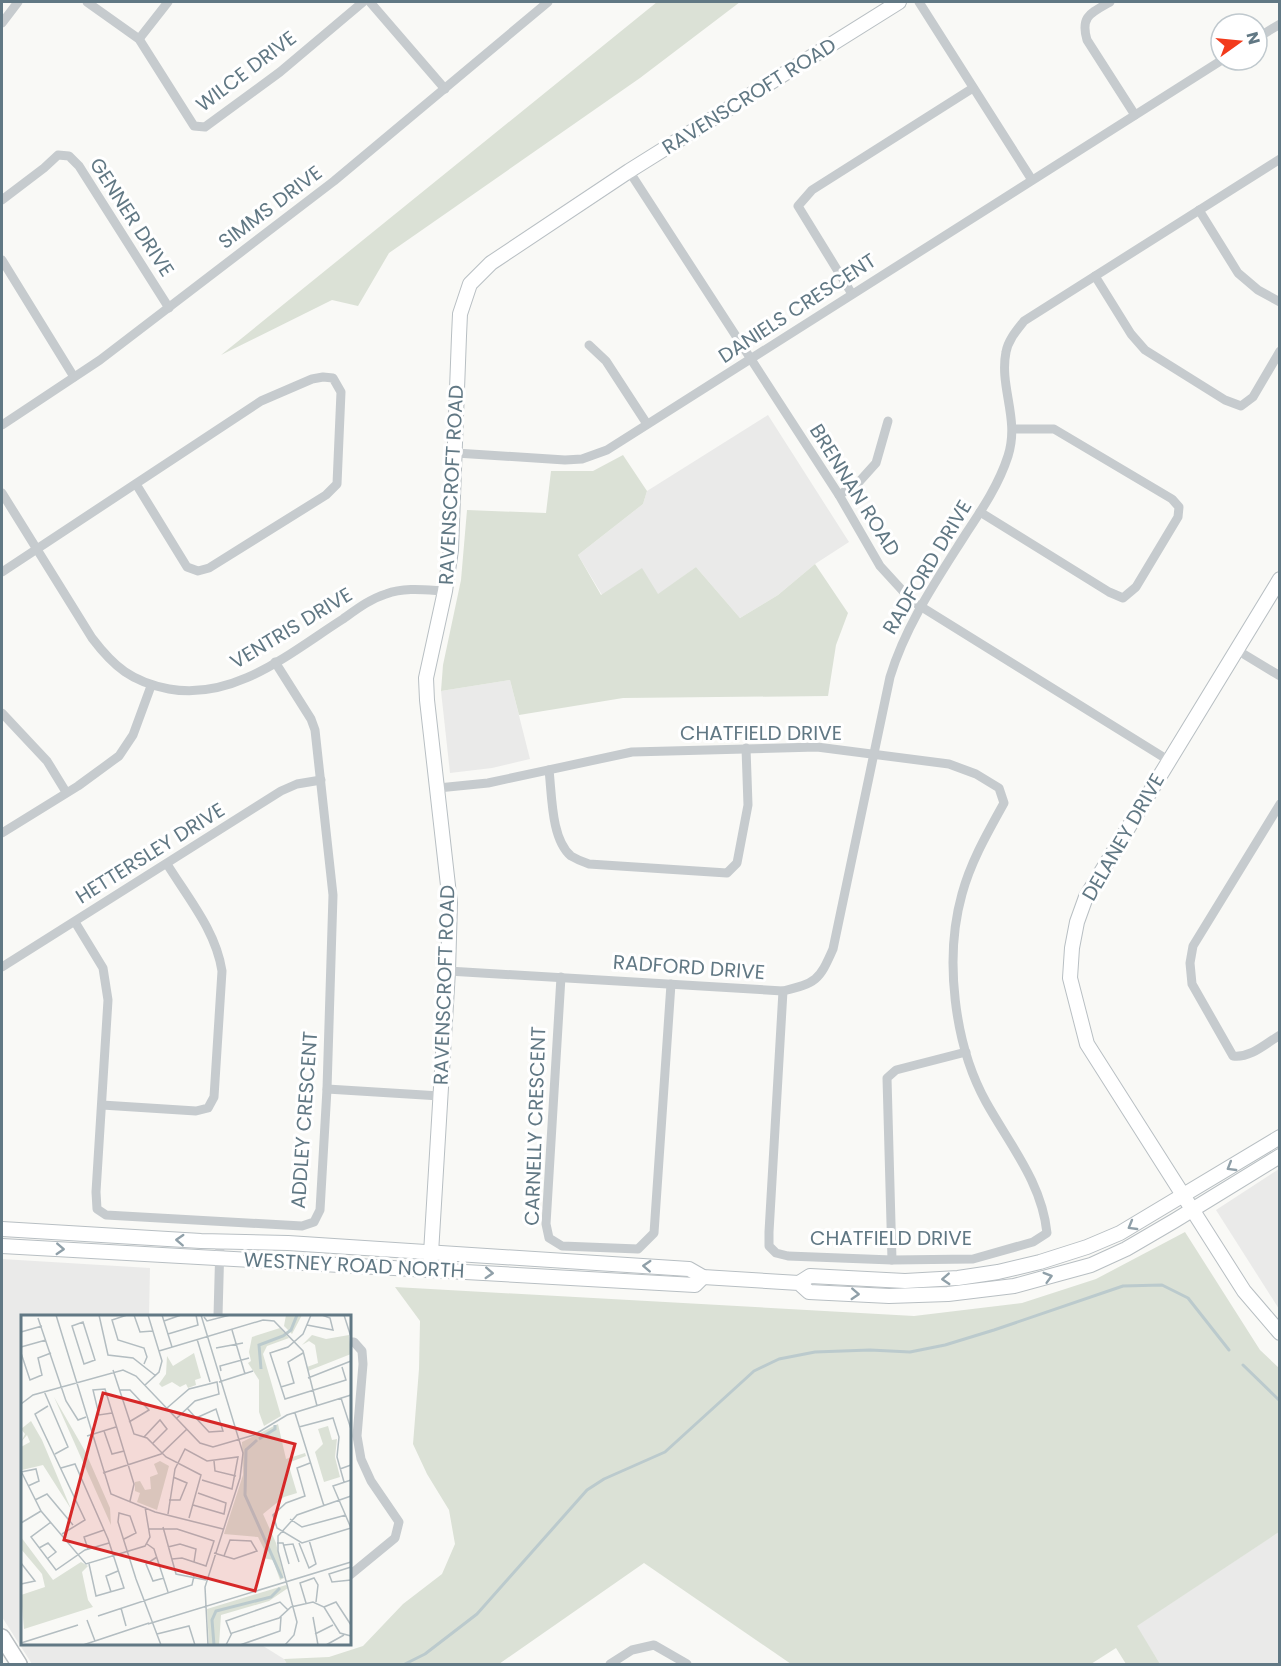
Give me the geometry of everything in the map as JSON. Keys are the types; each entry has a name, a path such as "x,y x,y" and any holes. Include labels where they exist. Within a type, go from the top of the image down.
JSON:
{"main road":[{"path":"2,1637 19,1665"}],"street":[{"path":"2,23 18,2"},
{"name":"WILCE DRIVE","path":"87,2 139,39 194,126 205,127 280,72 363,2"},
{"path":"139,39 168,2"},
{"path":"370,2 445,89"},
{"name":"SIMMS DRIVE","path":"2,425 74,377 169,308 334,182 548,2"},
{"name":"RAVENSCROFT ROAD","path":"430,1270 450,903 426,678 445,591 451,550 460,314 471,284 491,263 629,171 899,2"},
{"path":"919,2 1032,180"},
{"path":"1110,2 1088,15 1083,27 1087,40 1135,115"},
{"name":"DANIELS CRESCENT","path":"456,453 565,460 582,459 607,450 1209,68"},
{"path":"852,294 798,206 812,190 974,88"},
{"name":"GENNER DRIVE","path":"2,200 58,155 69,156 79,166 169,308"},
{"name":"RADFORD DRIVE","path":"448,970 783,991 808,985 822,973 833,949 876,754 890,676 898,651 912,623 999,480 1009,454 1013,429 1006,379 1006,352 1012,337 1024,321 1280,159"},
{"name":"BRENNAN ROAD","path":"629,171 838,495 880,566 912,601 1168,760"},
{"path":"1199,210 1238,273 1258,290 1280,302"},
{"path":"2,260 74,377"},
{"path":"1095,276 1131,334 1144,350 1225,400 1240,406 1252,397 1280,351"},
{"path":"589,345 606,361 647,424"},
{"path":"2,572 261,401 312,379 322,377 333,378 341,392 336,484 327,495 209,568 198,571 187,567 136,484"},
{"path":"838,495 858,483 876,463 888,421"},
{"path":"980,512 1109,592 1124,598 1136,587 1178,518 1179,507 1172,499 1054,429 1013,429"},
{"name":"VENTRIS DRIVE","path":"2,493 92,638 108,658 125,673 151,686 191,692 209,691 232,685 275,662 371,600 402,589 445,591"},
{"name":"DELANEY DRIVE","path":"1280,579 1086,897 1077,922 1070,978 1087,1044 1244,1291 1280,1333"},
{"path":"1237,650 1280,676"},
{"name":"ADDLEY CRESCENT","path":"75,922 103,968 108,1000 96,1192 97,1209 106,1215 302,1227 314,1222 320,1210 327,1089 333,895 315,730 311,719 275,662"},
{"path":"2,833 120,756 133,735 151,686"},
{"path":"2,713 47,761 66,792"},
{"name":"CHATFIELD DRIVE","path":"438,789 488,783 632,752 817,747 949,764 976,774 999,788 1004,803 978,850 962,893 953,953 955,993 966,1052 985,1100 1031,1175 1046,1217 1047,1233 1033,1242 973,1259 892,1260 788,1256 776,1253 769,1246 783,991"},
{"path":"549,770 560,843 572,856 589,864 727,873 737,863 748,805 746,748"},
{"name":"HETTERSLEY DRIVE","path":"2,968 281,791 297,784 321,780"},
{"path":"1279,807 1193,946 1190,963 1192,984 1233,1056 1249,1054 1280,1035"},
{"path":"102,1105 196,1111 207,1108 214,1097 222,971 213,938 167,864"},
{"name":"CARNELLY CRESCENT","path":"561,976 546,1224 549,1238 562,1246 638,1249 654,1233 671,984"},
{"path":"892,1260 887,1078 896,1070 966,1052"},
{"path":"327,1089 440,1096"},
{"name":"WESTNEY ROAD NORTH","path":"2,1229 689,1269 703,1278 799,1283 809,1292 889,1296 948,1294 1014,1286 1091,1265 1126,1249 1280,1137"},
{"name":"WESTNEY ROAD NORTH","path":"1187,1204 1280,1156"},
{"path":"140,1238 140,1253"},
{"path":"218,1315 220,1242"},
{"name":"WESTNEY ROAD NORTH","path":"2,1246 695,1285 703,1278"},
{"path":"351,1342 354,1342 362,1351 357,1436 361,1459 371,1481 399,1522 395,1538 351,1574"},
{"path":"610,1665 632,1650 654,1645 687,1665"}],"shaded area":[{"path":"657,2 740,2 640,78 389,253 358,306 332,300 221,355"},
{"path":"768,415 849,542 815,564 778,595 740,618 696,567 658,595 602,595 578,555 643,504 647,491"},
{"path":"623,455 647,491 643,504 578,555 601,595 642,568 658,594 696,567 740,618 778,595 815,564 848,613 836,645 828,696 623,698 519,715 510,680 441,691 443,665 461,580 467,510 546,513 551,471 593,471"},
{"path":"510,680 530,759 492,768 450,773 441,691"},
{"path":"1279,1169 1279,1309 1216,1210"},
{"path":"1185,1232 1260,1350 1279,1368 1279,1532 1137,1626 1160,1664 1126,1664 1116,1648 1091,1664 791,1664 644,1563 499,1664 287,1664 284,1659 329,1657 363,1646 403,1604 442,1574 455,1544 449,1510 427,1474 413,1444 420,1321 395,1287 914,1316 1022,1303 1096,1279"},
{"path":"2,1259 150,1268 149,1315 21,1315 21,1645 262,1645 284,1659 287,1664 32,1664 2,1617"},
{"path":"1279,1532 1279,1664 1160,1664 1136,1626"}],"waterway":[{"path":"405,1664 425,1654 477,1614 587,1490 604,1479 665,1452 754,1371 779,1359 815,1352 870,1350 910,1352 945,1345 994,1330 1123,1286 1162,1285 1188,1298 1229,1350"},
{"path":"1243,1365 1280,1401"}]}
